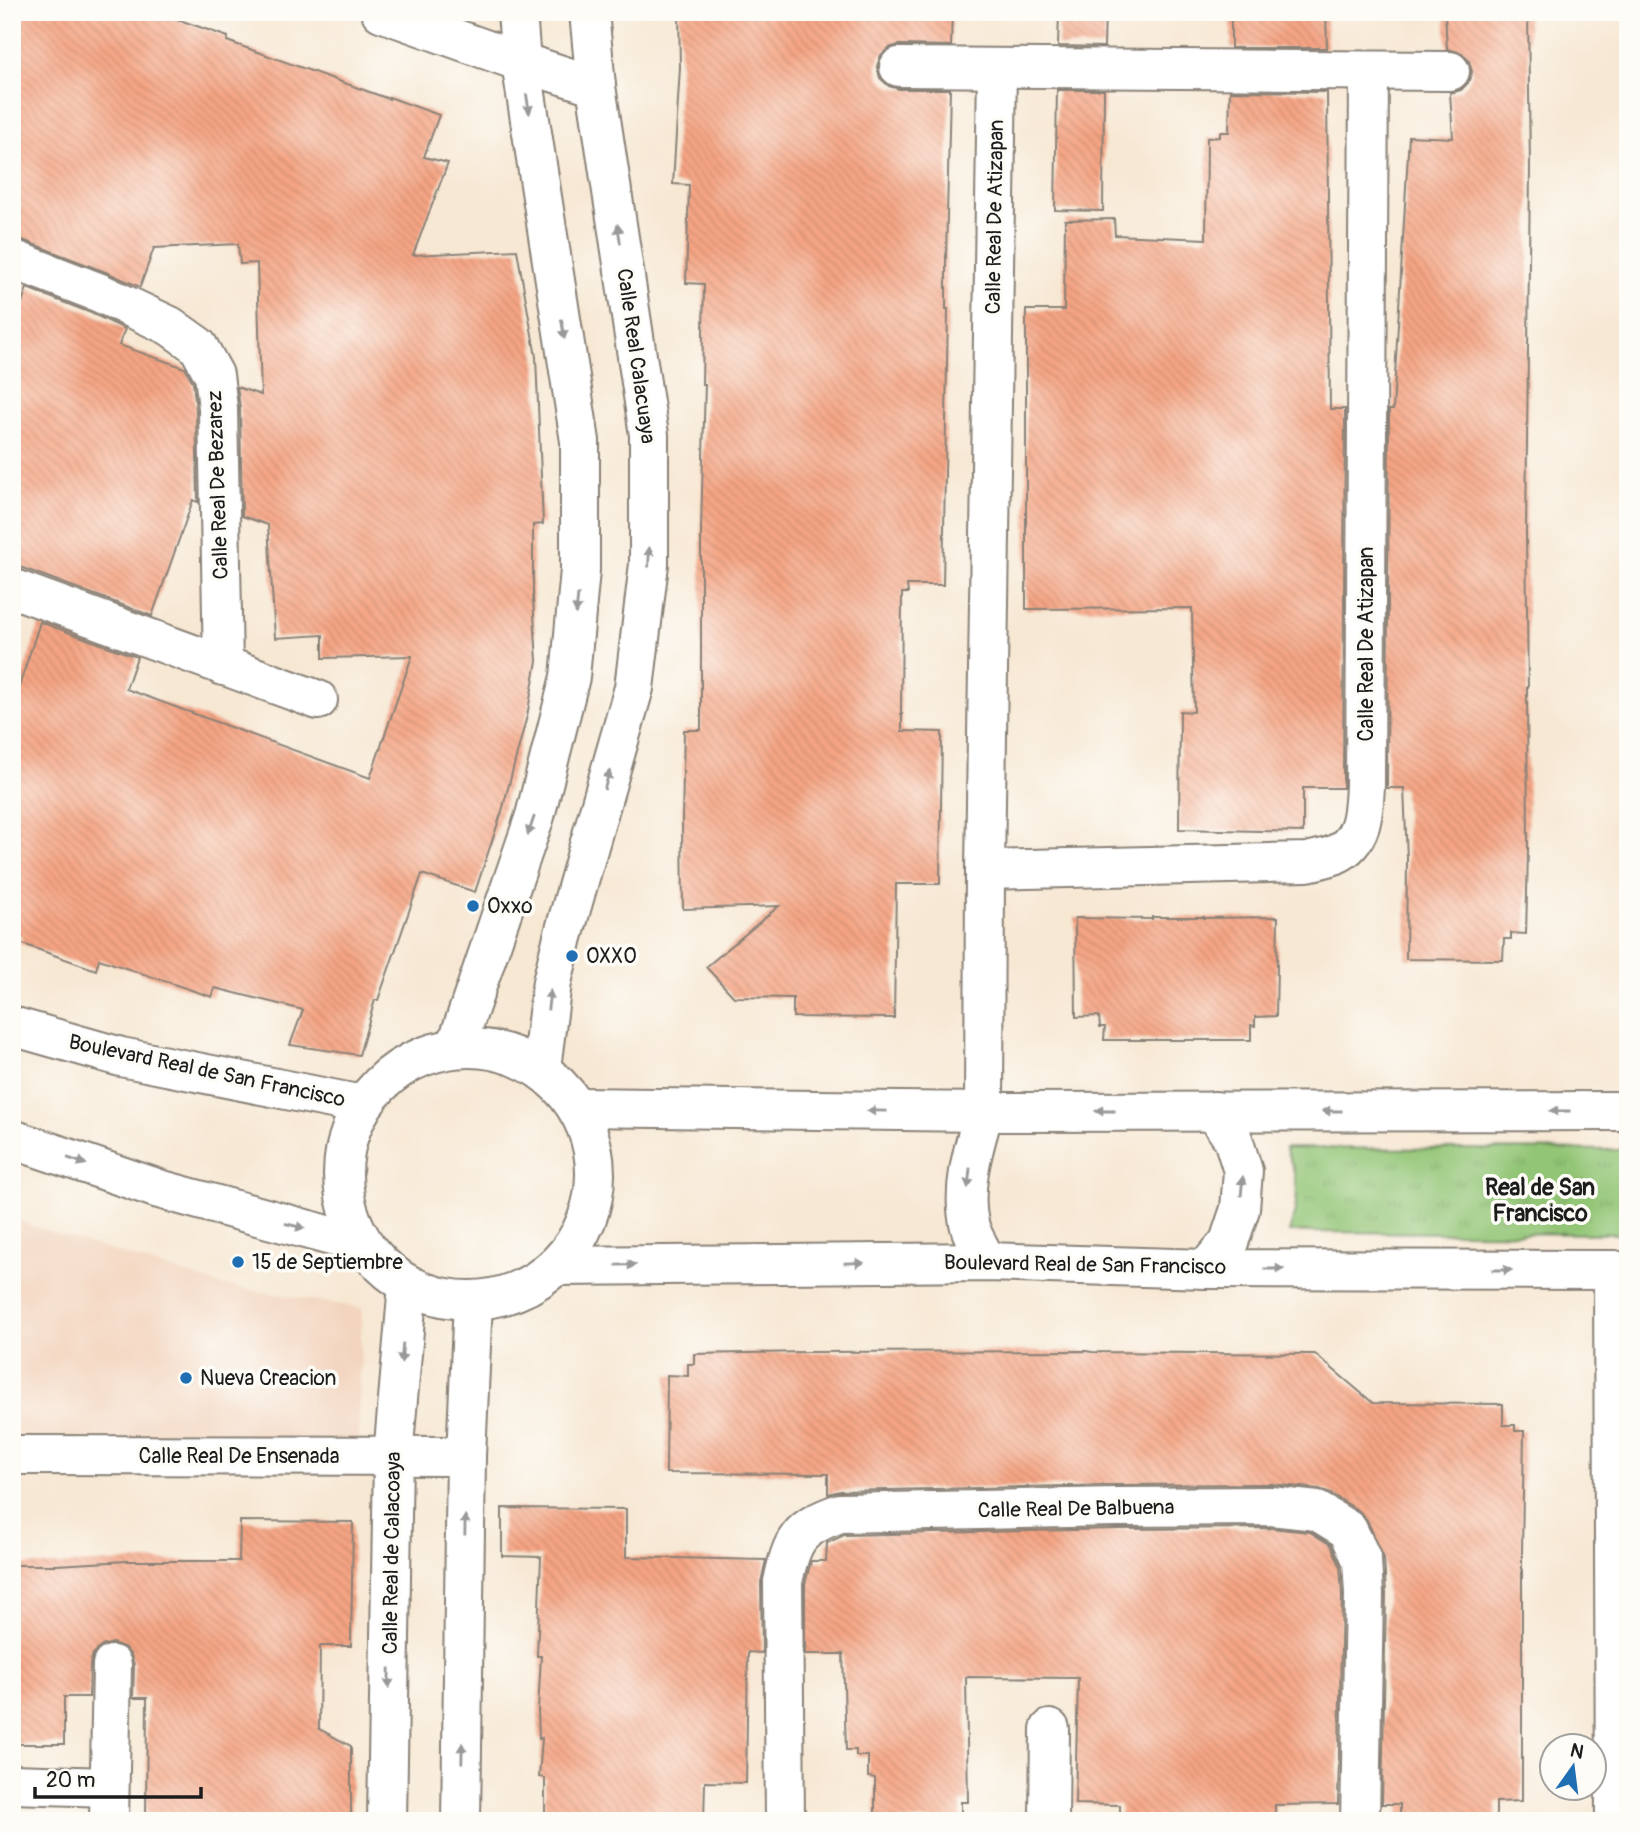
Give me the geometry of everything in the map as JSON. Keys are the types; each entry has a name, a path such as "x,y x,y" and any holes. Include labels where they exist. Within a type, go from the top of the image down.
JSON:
{"street":[{"path":"381,12 596,86"},
{"path":"456,1047 535,816 570,677 580,570 580,441 521,62 517,12"},
{"name":"Calle Real Calacuaya","path":"541,1068 552,982 563,937 634,688 649,564 649,435 596,86 589,12"},
{"path":"899,67 1450,71"},
{"name":"Calle Real De Atizapan","path":"987,1262 970,1227 967,1195 972,1153 984,1112 997,68"},
{"name":"Calle Real De Atizapan","path":"985,870 1307,862 1336,855 1353,842 1364,815 1365,784 1368,71"},
{"name":"Calle Real De Bezarez","path":"12,259 100,293 170,326 198,346 215,375 223,666"},
{"path":"12,589 318,700"},
{"name":"Boulevard Real de San Francisco","path":"12,1026 121,1057 362,1105"},
{"path":"456,1047 500,1050 541,1068 578,1107 594,1146 596,1190 584,1231 558,1266 519,1291 473,1301 440,1297 408,1285 384,1268 364,1245 347,1211 342,1175 347,1139 362,1105 386,1077 419,1057 456,1047"},
{"path":"578,1107 984,1112 1628,1111"},
{"path":"1206,1269 1229,1242 1240,1209 1243,1171 1233,1139 1214,1111"},
{"path":"12,1139 159,1189 364,1245"},
{"name":"Boulevard Real de San Francisco","path":"558,1266 987,1262 1206,1269 1620,1272"},
{"path":"1615,1821 1620,1272"},
{"name":"Calle Real de Calacoaya","path":"387,1821 393,1456 408,1285"},
{"path":"461,1821 466,1456 473,1301"},
{"name":"Calle Real De Ensenada","path":"12,1455 466,1456"},
{"name":"Calle Real De Balbuena","path":"785,1821 783,1582 794,1544 804,1530 840,1513 1258,1506 1317,1511 1348,1530 1362,1560 1364,1594 1360,1821"},
{"path":"12,1784 109,1804 112,1665"},
{"path":"1049,1821 1050,1729"}],"shaded area":[{"name":"Nueva Creacion","path":"12,1217 28,1225 225,1286 362,1308 358,1447 12,1452"}],"green space":[{"path":"1285,1148 1628,1150 1628,1234 1289,1232 1297,1189 1294,1170"}],"building":[{"path":"12,12 157,12 228,37 227,41 439,115 424,157 448,163 413,255 517,250 536,357 543,524 533,525 533,599 537,661 527,716 502,811 475,892 422,874 378,1000 375,1000 359,1055 290,1045 303,1010 215,988 212,997 99,959 96,970 20,943 22,936 12,933 12,708 40,622 137,657 126,689 370,778 412,656 323,658 323,635 275,638 268,525 242,516 240,407 237,387 261,395 257,263 240,264 238,244 154,248 140,287 12,238"},
{"path":"679,12 952,12 951,46 899,45 889,48 881,55 877,66 880,78 889,86 899,89 950,89 943,585 907,585 908,593 902,593 902,731 942,732 940,884 896,884 894,1018 793,1017 793,998 734,997 706,967 779,906 683,909 684,730 701,730 701,529 705,384 702,384 704,284 686,283 689,185 673,184 680,67"},
{"path":"1059,12 1105,12 1104,47 1058,46"},
{"path":"1231,12 1326,12 1327,48 1231,48"},
{"path":"1445,12 1528,12 1530,168 1526,934 1511,933 1511,939 1504,939 1503,960 1406,959 1407,858 1404,788 1387,788 1389,410 1393,410 1409,136 1453,138 1450,93 1461,90 1468,83 1472,72 1469,61 1462,53 1447,49"},
{"path":"1057,90 1104,90 1103,211 1055,210"},
{"path":"1230,91 1327,92 1330,409 1345,409 1343,788 1303,788 1303,832 1179,829 1180,711 1194,712 1192,608 1026,609 1026,310 1064,310 1065,220 1114,219 1115,235 1206,239 1207,138 1220,137 1220,132 1229,132"},
{"path":"27,288 125,329 119,345 185,368 193,382 198,502 193,500 152,616 20,567 12,567 12,330"},
{"path":"1278,917 1276,1016 1255,1017 1255,1026 1251,1025 1251,1040 1104,1040 1105,1027 1100,1027 1099,1016 1076,1017 1075,918"},
{"path":"1086,1351 1315,1354 1373,1403 1503,1404 1503,1425 1515,1425 1515,1431 1524,1431 1522,1801 1496,1802 1496,1821 1400,1821 1400,1804 1382,1804 1386,1594 1384,1558 1367,1520 1359,1511 1328,1492 1271,1484 840,1491 828,1494 828,1474 666,1473 667,1375 688,1376 688,1364 694,1364 694,1354"},
{"path":"502,1508 626,1509 626,1557 766,1560 761,1582 762,1653 748,1652 746,1783 705,1782 704,1821 545,1821 545,1778 539,1777 542,1738 539,1739 538,1710 541,1656 537,1656 541,1557 502,1556"},
{"path":"240,1521 353,1522 351,1646 320,1646 319,1729 351,1746 351,1821 146,1821 147,1698 133,1698 134,1665 131,1655 124,1647 113,1643 102,1646 93,1654 89,1697 64,1697 64,1744 12,1744 12,1565 239,1561"},
{"path":"1270,1528 1310,1532 1331,1545 1340,1565 1342,1594 1338,1804 1275,1805 1275,1821 1120,1821 1120,1805 1075,1804 1078,1678 966,1677 968,1802 961,1802 961,1821 875,1821 875,1778 868,1777 868,1756 856,1756 856,1750 846,1750 843,1654 805,1654 805,1584 811,1561 826,1561 827,1543 844,1535"}],"place":[{"name":"Oxxo","path":"473,906"},
{"name":"OXXO","path":"572,956"},
{"name":"15 de Septiembre","path":"238,1262"},
{"name":"Nueva Creacion","path":"186,1378"}],"district":[{"name":"Real de San Francisco","path":"1540,1200"}]}
